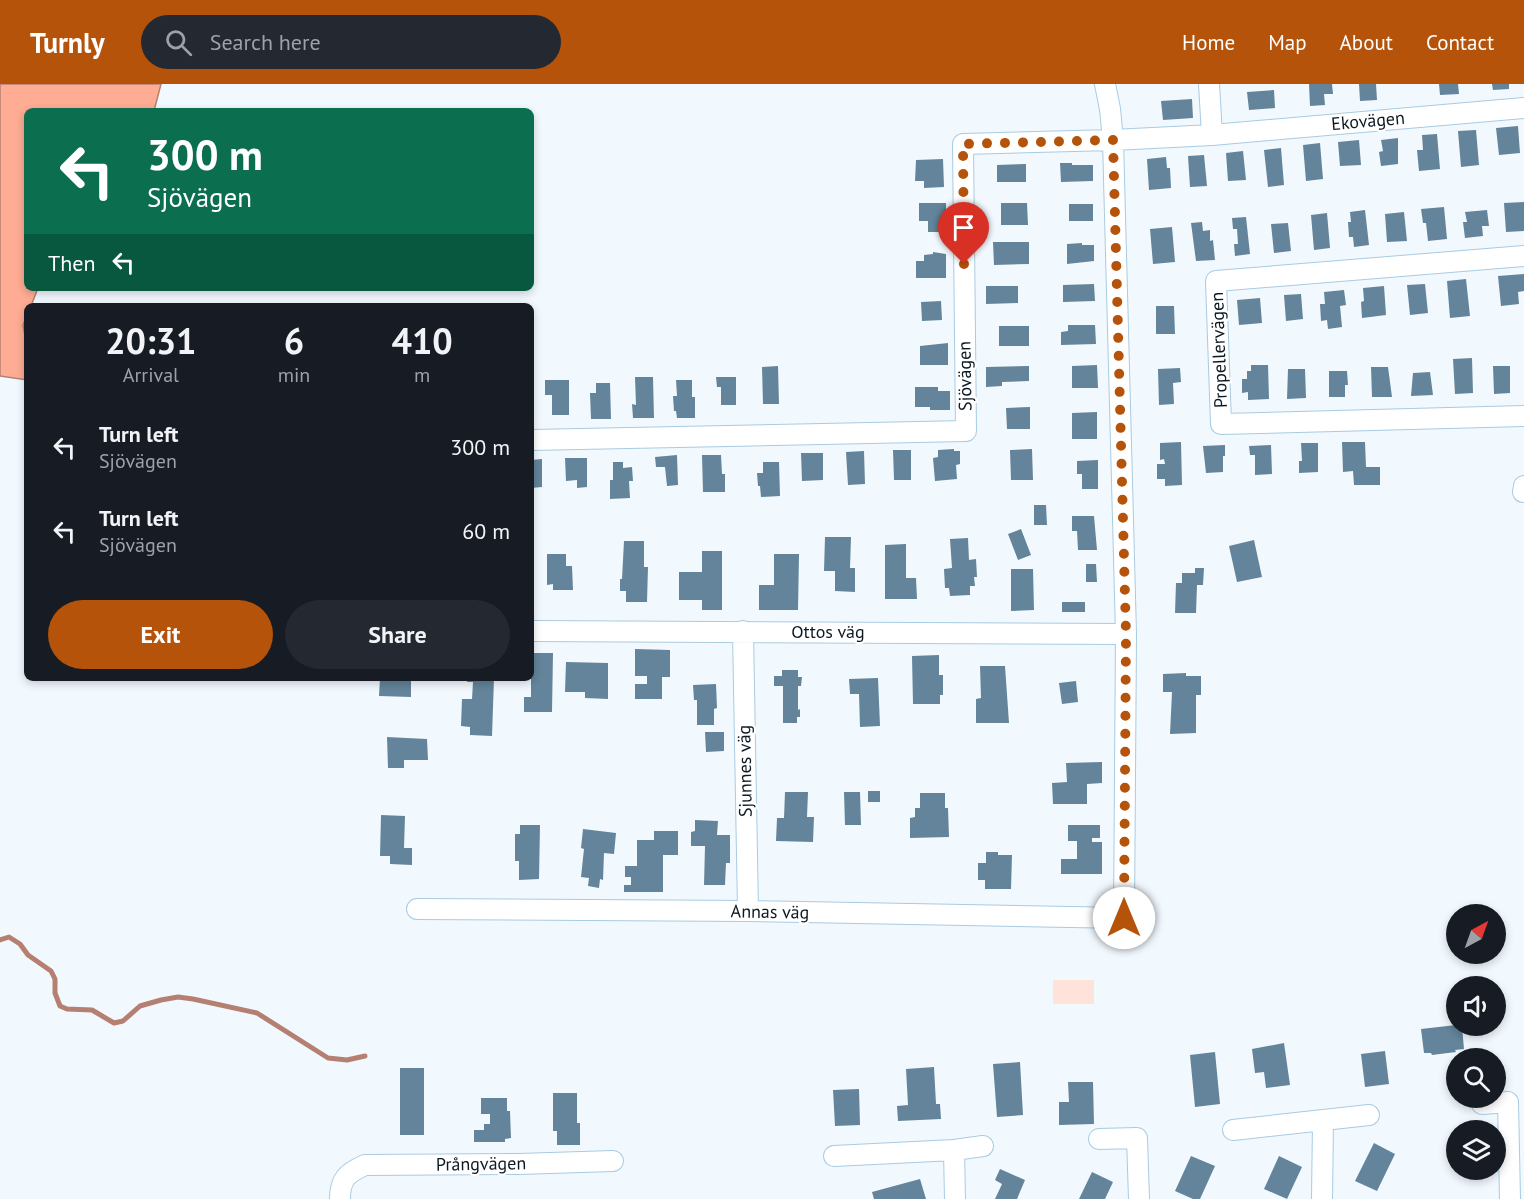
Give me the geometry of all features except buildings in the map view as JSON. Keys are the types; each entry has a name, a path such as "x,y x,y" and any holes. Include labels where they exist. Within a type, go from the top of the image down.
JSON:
{"street":[{"path":"1105,84 1113,140 1126,634"},
{"path":"1209,84 1212,135"},
{"name":"Ekovägen","path":"1113,140 1212,135 1524,108"},
{"name":"Sjövägen","path":"534,440 966,431 963,144 1113,140"},
{"name":"Propellervägen","path":"1524,256 1216,281 1221,424 1524,416"},
{"path":"1523,492 1524,486"},
{"name":"Ottos väg","path":"534,631 1126,634"},
{"name":"Sjunnes väg","path":"743,631 748,911"},
{"name":"Annas väg","path":"417,909 748,911 1124,918 1126,634"},
{"path":"1506,1102 1508,1102 1510,1199"},
{"path":"1233,1130 1369,1115"},
{"path":"1322,1199 1323,1120"},
{"path":"1099,1139 1137,1138 1138,1199"},
{"path":"834,1156 983,1146"},
{"path":"954,1149 955,1199"},
{"name":"Prångvägen","path":"340,1199 340,1185 351,1172 365,1165 613,1161"}],"shaded area":[{"path":"0,84 161,84 155,108 24,108 24,291 37,291 32,303 24,303 24,380 0,376"},
{"path":"1053,980 1094,980 1094,1004 1053,1004"}],"waterway":[{"path":"0,940 9,937 20,944 28,955 51,971 55,979 55,993 60,1006 67,1009 92,1010 114,1023 123,1021 140,1006 178,997 193,999 257,1013 328,1058 347,1060 365,1056"}],"route":[{"path":"964,264 963,144 1113,140 1126,634 1124,918"}]}
